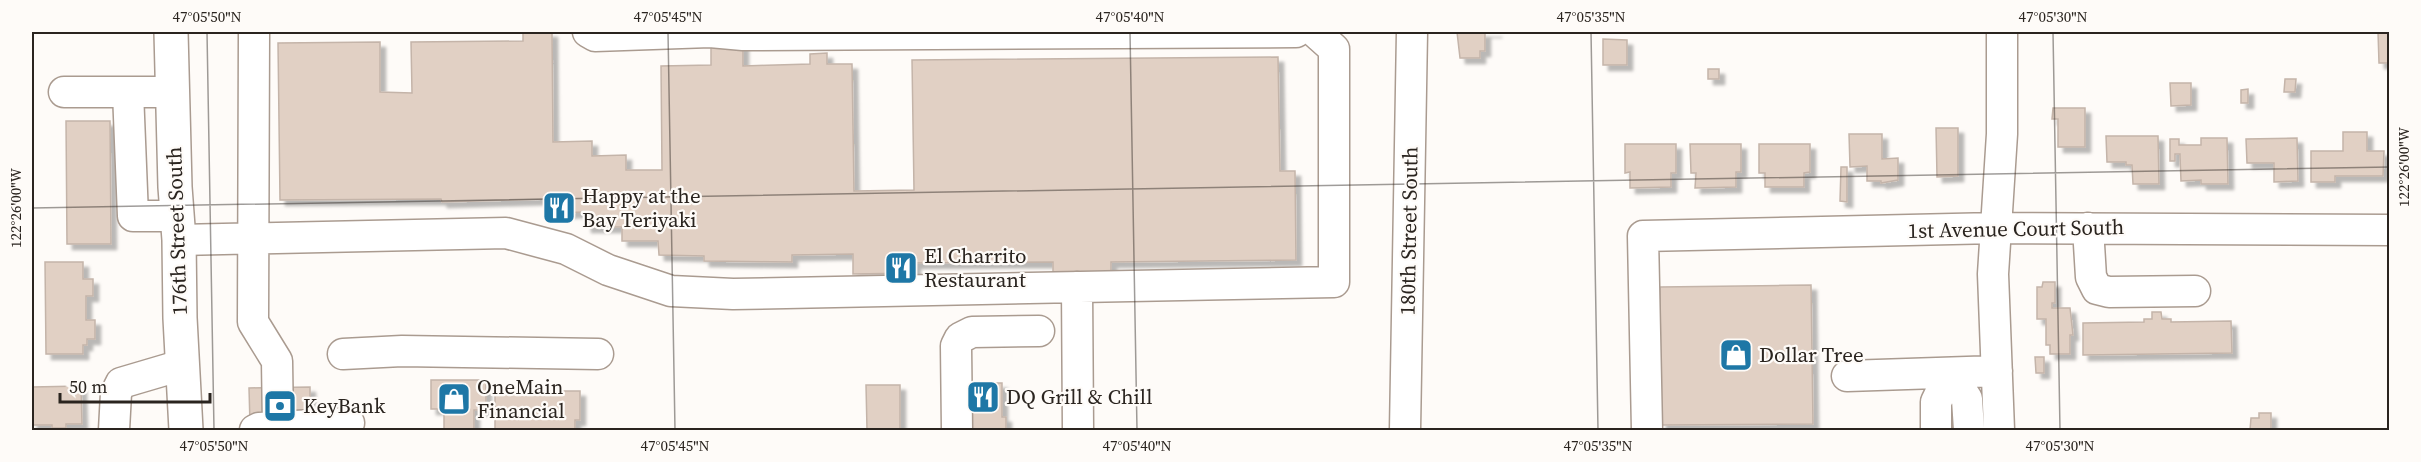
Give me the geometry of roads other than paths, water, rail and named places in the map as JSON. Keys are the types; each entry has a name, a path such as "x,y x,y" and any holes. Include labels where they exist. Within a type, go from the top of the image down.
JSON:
{"main road":[{"name":"176th Street South","path":"171,32 186,430"}],"street":[{"path":"254,32 253,322 278,361 266,429 349,423"},
{"path":"588,32 595,36 710,32 743,35 1296,32"},
{"path":"128,92 133,216 178,228 252,239 506,233 566,249 608,270 671,291 733,294 1334,282 1334,49 1315,32"},
{"name":"180th Street South","path":"1405,430 1412,32"},
{"path":"1999,430 1993,274 2002,134 2002,32"},
{"path":"64,92 172,92"},
{"name":"1st Avenue Court South","path":"1647,430 1643,236 1996,228 2390,230"},
{"path":"2088,228 2091,277 2097,289 2109,292 2195,291"},
{"path":"1077,287 1078,430"},
{"path":"957,430 956,346 960,338 972,332 1039,331"},
{"path":"343,354 402,351 598,354"},
{"path":"114,430 116,393 121,383 182,365"},
{"path":"1847,376 1997,371"},
{"path":"1936,430 1936,402 1950,373"},
{"path":"1950,373 1967,399 1969,430"}],"place":[{"name":"Happy at the Bay Teriyaki","path":"559,208"},
{"name":"El Charrito Restaurant","path":"901,268"},
{"name":"Dollar Tree","path":"1736,355"},
{"name":"DQ Grill & Chill","path":"983,397"},
{"name":"OneMain Financial","path":"454,399"},
{"name":"KeyBank","path":"280,406"}]}
